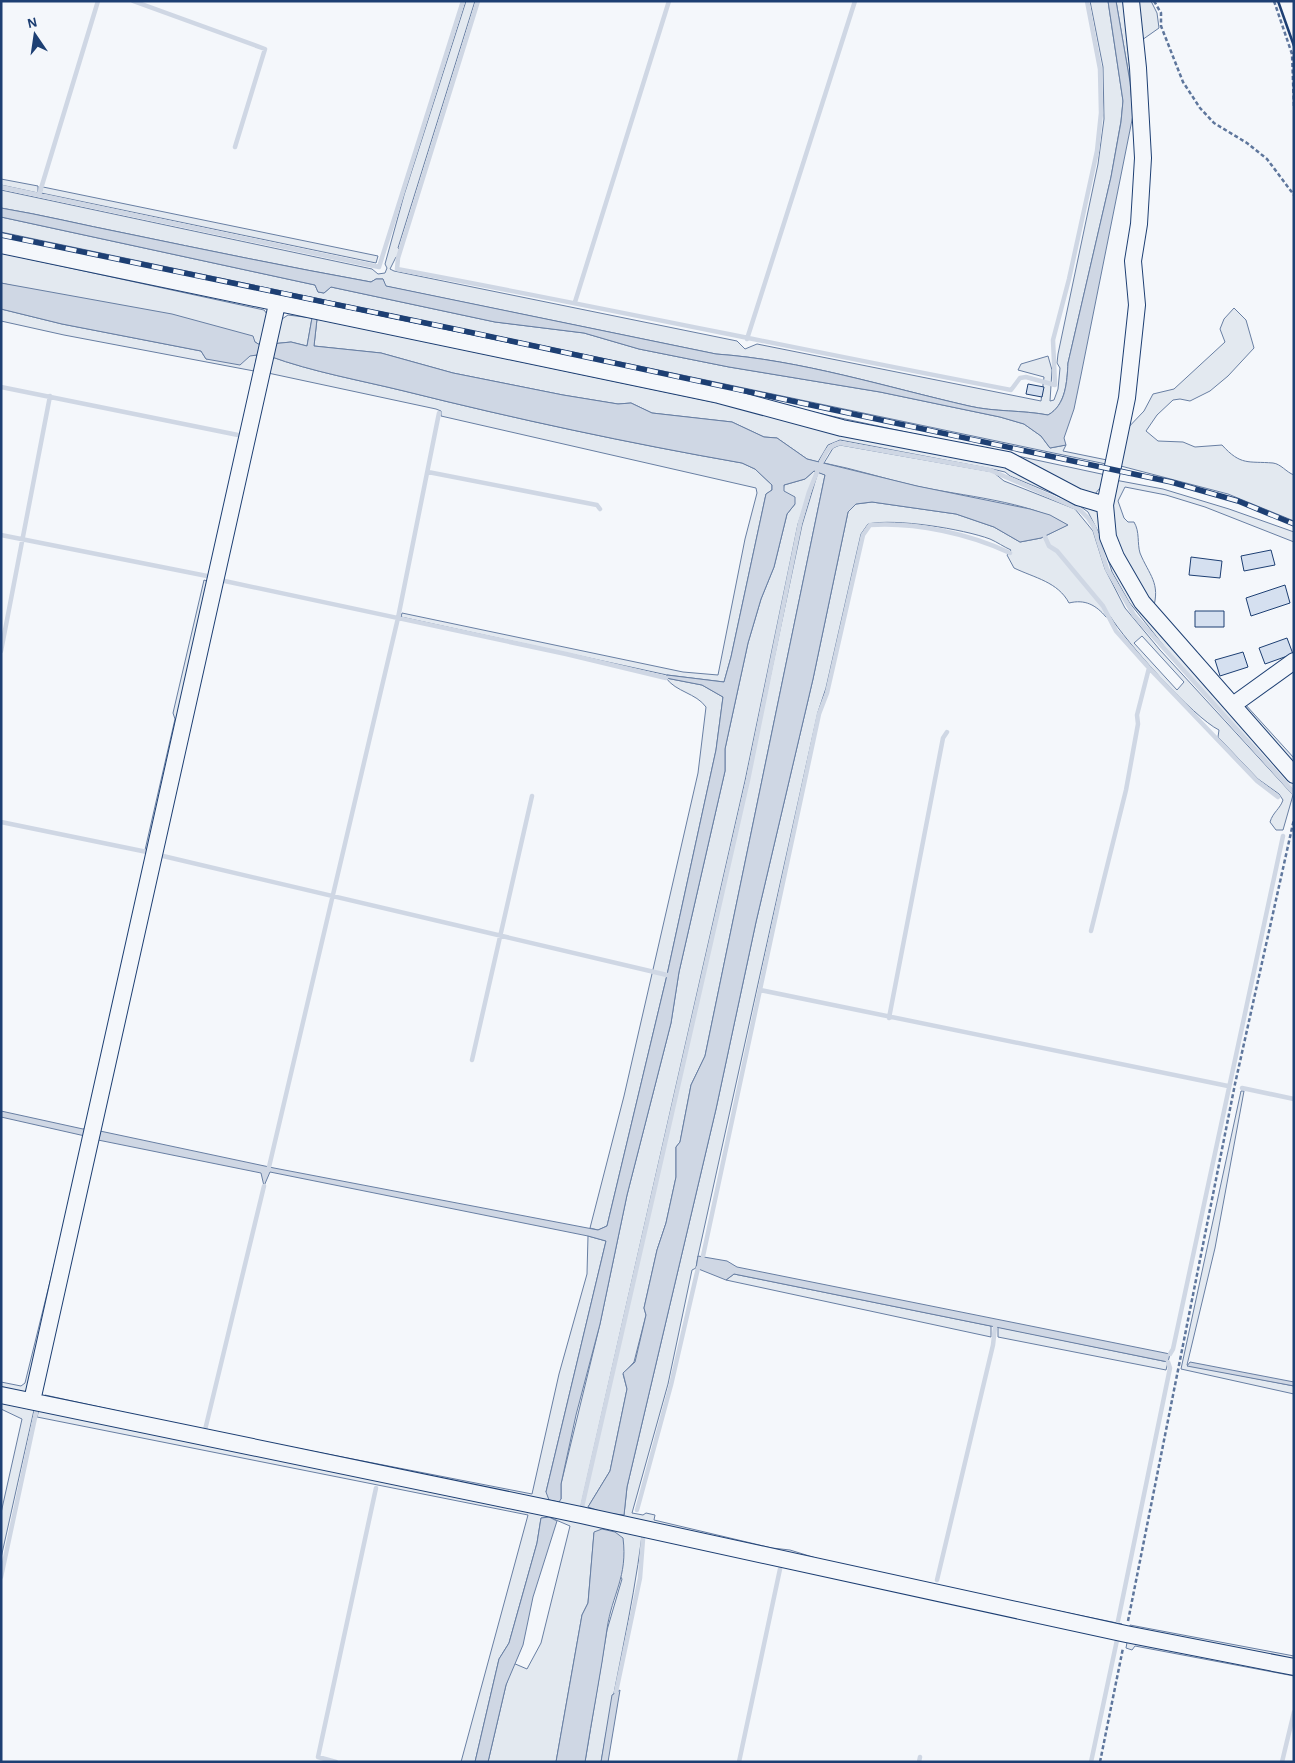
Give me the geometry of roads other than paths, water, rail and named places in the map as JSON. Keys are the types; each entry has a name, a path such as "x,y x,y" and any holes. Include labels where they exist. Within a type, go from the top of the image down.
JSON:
{"street":[{"path":"1131,1 1138,68 1143,158 1139,224 1133,261 1137,305 1127,398 1105,505 1108,537 1127,580 1175,643 1233,705 1294,775"},
{"path":"1,245 719,395 842,428 1008,460 1078,497 1105,505"},
{"path":"32,1401 277,304"},
{"path":"1233,705 1294,661"},
{"path":"1,1395 581,1515 1126,1634 1294,1667"}],"waterway":[{"path":"39,195 98,1"},
{"path":"133,1 265,49 235,147"},
{"path":"1,187 379,267 463,1"},
{"path":"478,1 398,258 397,269 1011,390 1020,378 1026,377 1055,385 1053,340 1069,279 1097,151 1101,113 1100,69 1087,1"},
{"path":"575,302 669,1"},
{"path":"747,339 855,1"},
{"path":"1,387 238,435"},
{"path":"1,651 50,396"},
{"path":"269,1167 398,618 439,413"},
{"path":"821,463 828,450 840,443 990,470 1079,509 1094,527 1107,569 1134,615 1294,793"},
{"path":"428,472 597,505 600,509"},
{"path":"582,1507 748,780 800,523 817,472"},
{"path":"703,1256 819,714 827,693 863,535 870,525 906,525 960,535 1010,553"},
{"path":"1,535 207,576"},
{"path":"1045,537 1049,546 1057,551 1103,606 1116,631 1149,668 1257,781 1278,797"},
{"path":"220,580 566,654 666,678"},
{"path":"1091,931 1126,790 1138,724 1137,715 1149,668"},
{"path":"889,1018 943,738 947,732"},
{"path":"472,1060 532,796"},
{"path":"1,822 147,852"},
{"path":"1170,1354 1173,1349 1283,836"},
{"path":"163,856 667,975"},
{"path":"760,990 1228,1086"},
{"path":"1242,1088 1294,1099"},
{"path":"205,1430 264,1186"},
{"path":"637,1510 671,1385 698,1268"},
{"path":"937,1580 993,1345 995,1327"},
{"path":"1118,1621 1170,1368 1168,1362"},
{"path":"1,1577 36,1413"},
{"path":"336,1762 318,1757 376,1488"},
{"path":"616,1692 640,1578 643,1539"},
{"path":"739,1762 780,1569"},
{"path":"1091,1762 1117,1640"},
{"path":"1282,1762 1294,1712"},
{"path":"919,1762 920,1757"}],"railway":[{"path":"1,235 469,332 1171,482 1238,501 1294,524"}]}
